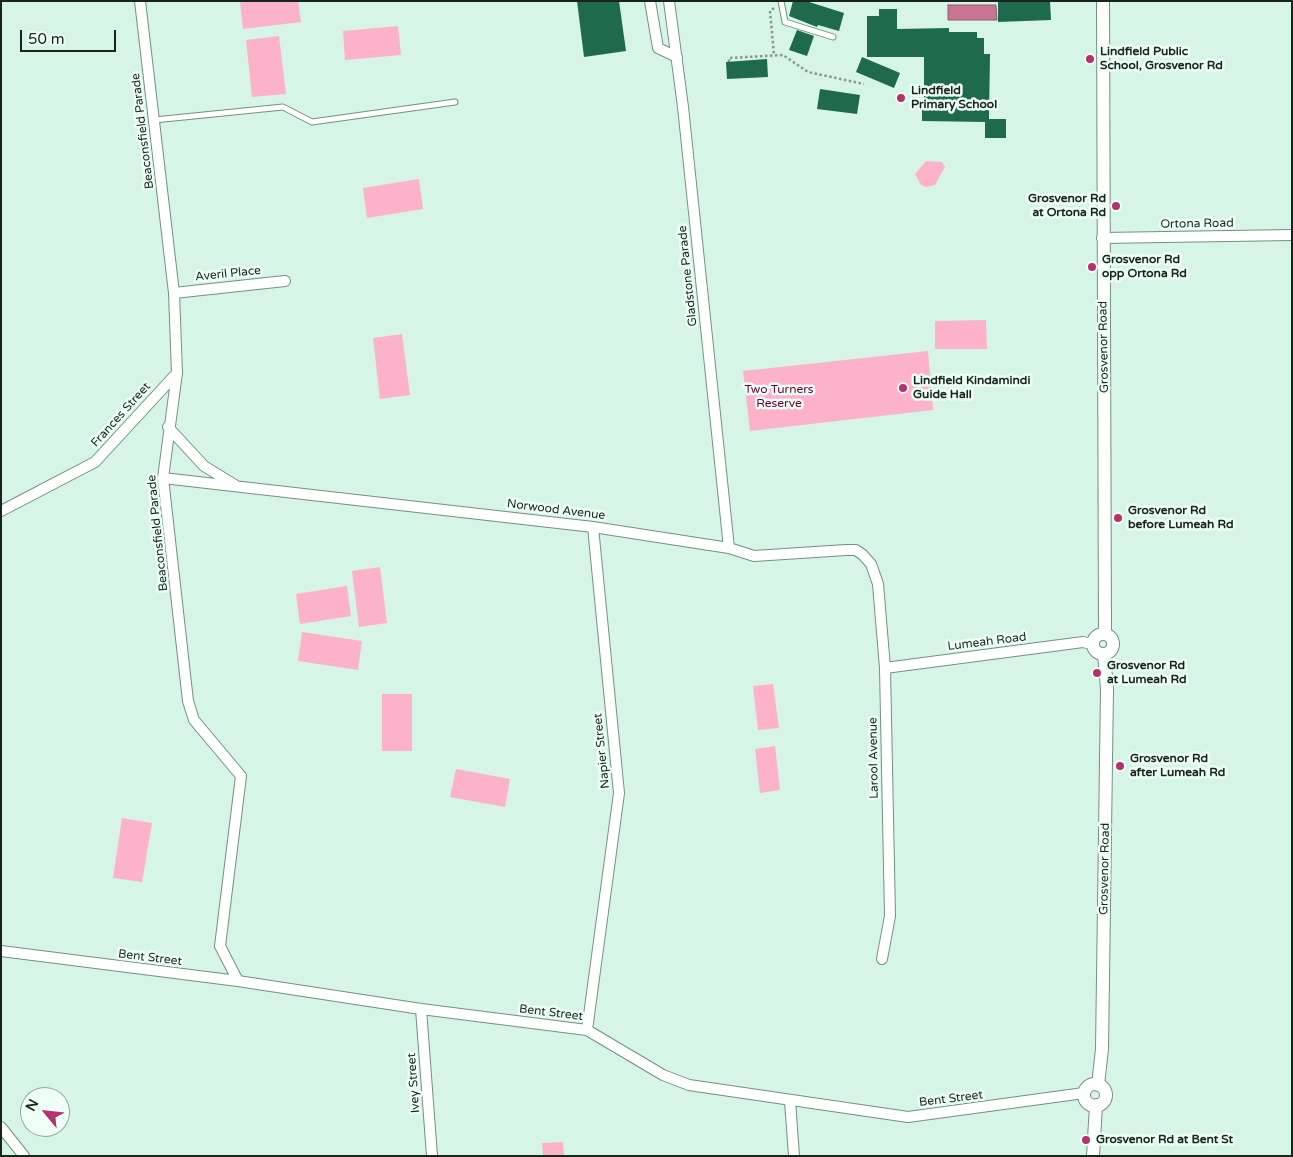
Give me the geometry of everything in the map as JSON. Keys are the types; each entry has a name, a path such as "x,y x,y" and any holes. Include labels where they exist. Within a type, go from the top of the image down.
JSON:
{"street":[{"name":"Beaconsfield Parade","path":"140,1 174,293 177,373 168,426 163,478 188,701 194,720 241,776 220,946 238,981"},
{"path":"650,1 658,48 677,57"},
{"name":"Gladstone Parade","path":"669,1 677,57 729,548"},
{"name":"Grosvenor Road","path":"1103,1 1102,238 1106,459 1105,634"},
{"name":"Ortona Road","path":"1102,238 1292,235"},
{"name":"Averil Place","path":"174,293 285,281"},
{"name":"Frances Street","path":"1,510 95,462 177,373"},
{"name":"Norwood Avenue","path":"168,426 204,466 237,486"},
{"name":"Norwood Avenue","path":"163,478 593,527 729,548 754,556 856,550 868,559"},
{"name":"Napier Street","path":"587,1030 619,793 593,527"},
{"name":"Larool Avenue","path":"868,559 878,584 885,668 890,916 882,959"},
{"path":"1105,634 1110,637 1113,643 1110,651 1104,654 1097,653 1092,644 1098,635 1105,634"},
{"name":"Lumeah Road","path":"885,668 1083,642 1092,644"},
{"name":"Grosvenor Road","path":"1098,1084 1102,1049 1107,689 1104,654"},
{"name":"Bent Street","path":"1,951 238,981 421,1009 587,1030 662,1075 689,1085 908,1117 1084,1094"},
{"name":"Ivey Street","path":"421,1009 432,1156"},
{"path":"1098,1084 1104,1089 1106,1096 1103,1102 1096,1106 1087,1102 1084,1094 1089,1086 1098,1084"},
{"path":"790,1101 794,1156"},
{"path":"1092,1156 1096,1106"},
{"path":"1,1127 24,1156"}],"lane":[{"path":"782,2 785,22 833,37"},
{"path":"154,120 283,107 312,122 455,102"}],"path":[{"path":"774,55 770,11 782,2"},
{"path":"729,62 729,58 783,55 808,72 864,84"}],"green space":[{"path":"298,1 301,22 243,29 240,2"},
{"path":"398,26 401,55 345,60 343,31"},
{"path":"279,36 286,94 252,97 246,40"},
{"path":"926,161 942,162 945,167 935,185 926,187 921,185 915,174"},
{"path":"419,179 423,209 367,218 363,188"},
{"path":"986,320 987,349 935,349 935,321"},
{"path":"402,334 410,395 380,399 373,338"},
{"name":"Two Turners Reserve","path":"928,351 933,410 750,431 743,371"},
{"path":"380,567 387,623 359,627 352,571"},
{"path":"347,586 351,616 300,624 296,594"},
{"path":"302,632 362,641 358,670 298,661"},
{"path":"773,684 779,728 758,730 753,686"},
{"path":"382,694 412,694 412,751 382,751"},
{"path":"775,746 780,790 760,793 755,749"},
{"path":"456,769 510,779 505,807 450,797"},
{"path":"122,818 152,823 142,882 113,878"},
{"path":"563,1142 564,1156 543,1156 542,1143"}],"shaded area":[{"path":"948,5 996,5 997,20 948,20"}],"building":[{"path":"577,1 619,1 626,51 584,57"},
{"path":"793,1 806,1 844,13 839,31 818,25 817,27 789,16"},
{"path":"1050,1 1051,20 998,22 998,2"},
{"path":"879,9 897,9 897,29 949,28 949,32 977,32 977,38 984,38 984,54 990,54 989,119 1006,119 1006,138 985,138 985,122 922,121 922,103 930,103 924,100 924,57 867,57 867,16 879,16"},
{"path":"797,30 814,36 807,56 789,50"},
{"path":"862,57 900,73 894,88 856,72"},
{"path":"767,59 768,77 727,79 726,62"},
{"path":"820,89 860,95 857,114 817,109"}],"place":[{"name":"Lindfield Public School, Grosvenor Rd","path":"1090,59"},
{"name":"Lindfield Primary School","path":"901,98"},
{"name":"Grosvenor Rd at Ortona Rd","path":"1116,206"},
{"name":"Grosvenor Rd opp Ortona Rd","path":"1092,267"},
{"name":"Lindfield Kindamindi Guide Hall","path":"903,388"},
{"name":"Grosvenor Rd before Lumeah Rd","path":"1118,518"},
{"name":"Grosvenor Rd at Lumeah Rd","path":"1097,673"},
{"name":"Grosvenor Rd after Lumeah Rd","path":"1120,766"},
{"name":"Grosvenor Rd at Bent St","path":"1086,1140"}]}
